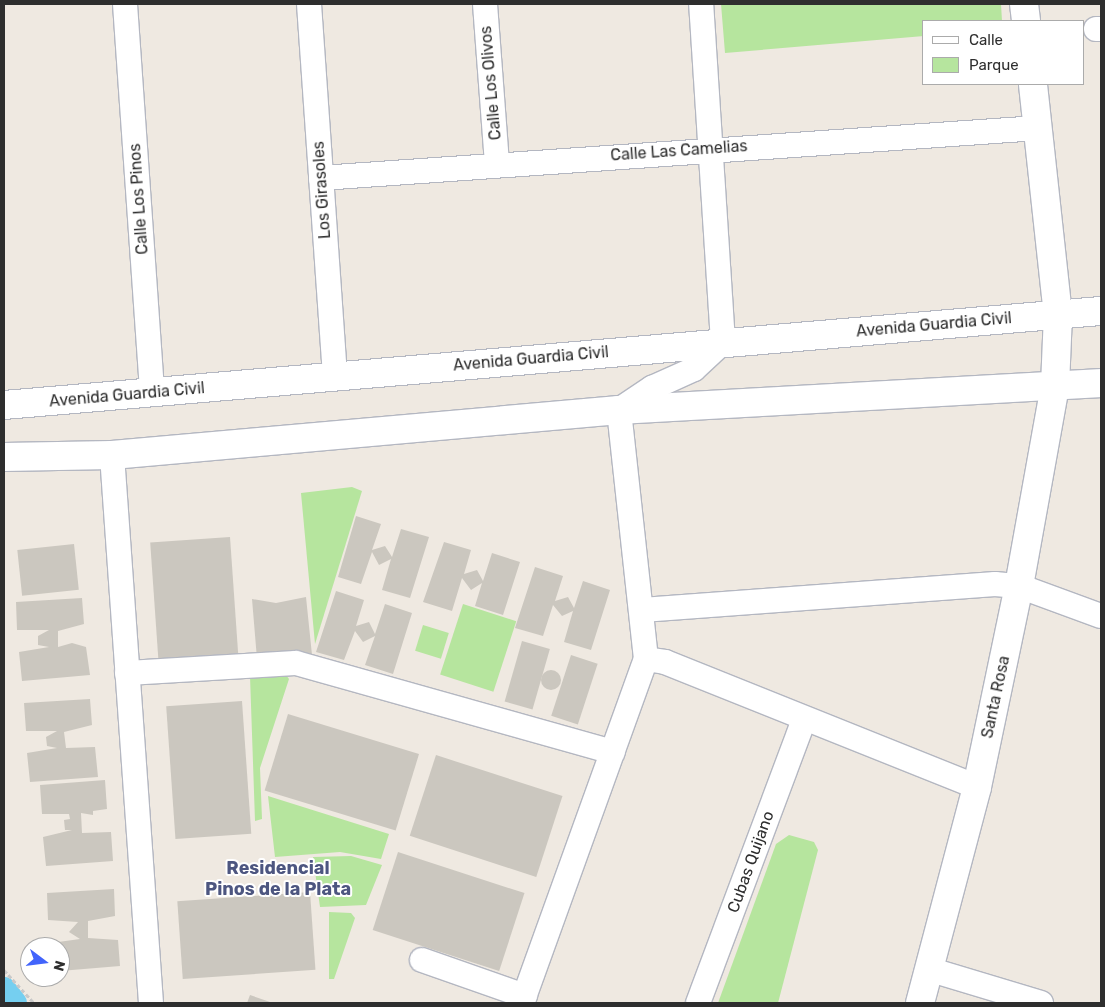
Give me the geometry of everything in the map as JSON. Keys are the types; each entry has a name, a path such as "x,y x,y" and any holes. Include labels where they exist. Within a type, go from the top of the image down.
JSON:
{"main road":[{"path":"1024,4 1026,20"},
{"name":"Santa Rosa","path":"920,1003 976,787 1019,586 1054,386 1058,315 1033,85"},
{"name":"Avenida Guardia Civil","path":"4,405 152,394 723,342 1101,311"},
{"path":"4,457 112,455 619,410 1101,383"}],"street":[{"name":"Calle Los Pinos","path":"126,4 152,394"},
{"name":"Los Girasoles","path":"309,4 335,377"},
{"name":"Calle Los Olivos","path":"485,4 497,163"},
{"path":"422,960 524,999 646,659 619,410 652,388 694,369 723,342 712,149 700,4"},
{"name":"Calle Las Camelias","path":"322,178 497,163 1038,128"},
{"path":"112,455 151,1003"},
{"path":"642,610 994,584 1019,586 1101,616"},
{"path":"646,659 665,662 804,720 976,787"},
{"path":"127,673 296,663 613,752"},
{"name":"Cubas Quijano","path":"698,1003 804,720"},
{"path":"928,969 1041,1003"}],"path":[{"path":"4,970 34,1003"}],"green space":[{"path":"721,4 1001,4 1002,20 922,20 922,36 725,53"},
{"path":"352,487 362,491 315,644 301,493"},
{"path":"463,604 516,621 493,692 440,674"},
{"path":"423,625 449,633 441,659 415,651"},
{"path":"286,675 289,679 260,768 262,819 255,821 250,676"},
{"path":"268,796 389,834 381,859 340,852 275,857"},
{"path":"789,835 814,842 818,850 778,1003 718,1003 776,844"},
{"path":"351,856 382,865 366,905 320,907 313,857"},
{"path":"329,912 351,913 355,918 334,979 329,979"}],"building":[{"path":"356,516 381,524 372,550 385,546 392,557 401,529 429,537 410,598 382,590 391,559 379,565 372,552 361,584 338,577"},
{"path":"230,537 239,662 159,667 150,543"},
{"path":"444,542 471,550 464,574 477,570 483,581 492,553 520,562 503,615 475,606 482,583 471,590 462,578 452,611 423,602"},
{"path":"74,544 79,590 22,596 17,550"},
{"path":"535,567 563,576 555,601 568,597 574,608 583,581 610,590 591,650 564,642 573,611 562,616 553,605 543,636 515,628"},
{"path":"336,591 364,600 356,626 369,622 375,634 385,604 412,613 393,674 365,665 375,636 363,642 355,631 344,660 316,652"},
{"path":"306,597 312,655 257,659 252,599 276,603"},
{"path":"82,598 84,624 58,631 58,647 72,643 86,647 90,675 22,681 19,652 49,647 38,645 38,636 49,630 17,630 16,602"},
{"path":"522,641 550,649 533,710 505,702"},
{"path":"571,655 598,664 578,725 551,716"},
{"path":"551,670 558,673 561,680 558,687 551,690 544,687 541,680 544,673"},
{"path":"90,699 92,725 64,732 66,748 95,747 98,777 30,782 27,753 57,748 47,746 46,737 57,731 26,731 24,703"},
{"path":"242,701 251,834 175,839 166,706"},
{"path":"288,714 419,754 396,831 265,791"},
{"path":"436,755 562,796 536,877 410,836"},
{"path":"105,780 107,809 93,811 93,815 81,813 82,833 111,832 113,861 46,866 43,837 72,830 65,830 64,820 70,819 69,814 42,814 40,785"},
{"path":"398,852 524,893 499,971 373,930"},
{"path":"114,889 115,916 88,921 88,938 118,940 120,966 70,970 70,940 80,939 69,932 78,922 48,920 47,893"},
{"path":"310,892 315,970 183,979 177,901"},
{"path":"250,995 273,1003 247,1003"}],"waterway":[{"path":"4,989 15,1003"}],"district":[{"name":"Residencial Pinos de la Plata","path":"278,880"}]}
